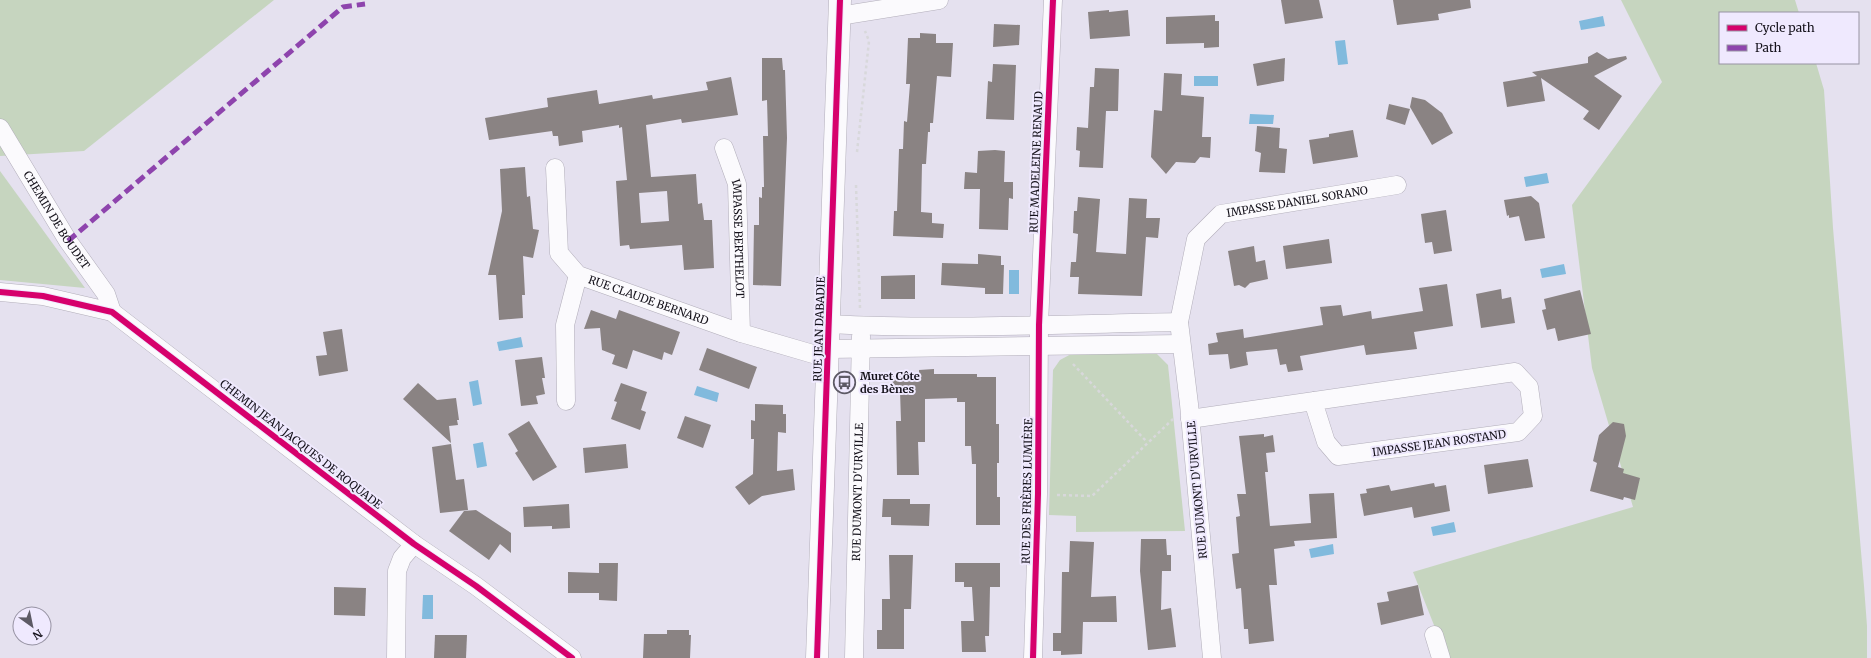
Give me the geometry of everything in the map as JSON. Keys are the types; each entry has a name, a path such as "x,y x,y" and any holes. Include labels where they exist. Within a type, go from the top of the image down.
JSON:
{"street":[{"path":"845,10 939,0"},
{"name":"RUE MADELEINE RENAUD","path":"1039,325 1053,0"},
{"name":"RUE JEAN DABADIE","path":"817,658 828,352 845,10"},
{"name":"CHEMIN DE BOUDET","path":"0,128 68,241 106,294 112,312"},
{"name":"IMPASSE BERTHELOT","path":"724,148 737,184 741,333"},
{"name":"RUE CLAUDE BERNARD","path":"555,168 559,253 578,275 741,333 813,354 862,348 1181,344"},
{"name":"IMPASSE DANIEL SORANO","path":"1180,322 1196,239 1222,214 1397,185"},
{"path":"566,401 565,325 578,275"},
{"name":"CHEMIN JEAN JACQUES DE ROQUADE","path":"0,292 43,296 112,312 414,544 476,586 572,658"},
{"path":"830,324 861,326 1039,325 1180,322"},
{"name":"RUE DUMONT D'URVILLE","path":"1180,322 1212,658"},
{"name":"RUE DES FRÈRES LUMIÈRE","path":"1033,658 1038,494 1048,346 1039,325"},
{"name":"RUE DUMONT D'URVILLE","path":"854,658 862,348 861,326"},
{"name":"IMPASSE JEAN ROSTAND","path":"1189,412 1313,401 1515,372 1529,387 1533,416 1518,432 1338,456 1326,442 1313,401"},
{"path":"396,658 397,571 402,558 414,544"},
{"path":"1434,635 1441,658"}],"path":[{"path":"845,10 869,41 857,154"},
{"path":"856,184 861,326"},
{"path":"1048,346 1148,442"},
{"path":"1038,494 1092,496 1148,442 1189,412"}],"green space":[{"path":"0,0 274,0 84,151 0,156"},
{"path":"1621,0 1795,0 1799,12 1719,12 1719,64 1816,64 1824,90 1833,228 1864,586 1867,626 1867,658 1447,658 1413,572 1633,507 1592,368 1572,205 1662,82"},
{"path":"0,171 85,288 0,280"},
{"path":"1073,353 1157,354 1168,365 1185,531 1076,532 1076,516 1049,515 1053,370 1060,360"}],"water":[{"path":"1603,16 1605,26 1581,30 1579,21"},
{"path":"1345,40 1348,64 1338,65 1335,41"},
{"path":"1194,76 1218,76 1218,86 1194,86"},
{"path":"1250,114 1274,115 1273,124 1249,124"},
{"path":"1547,173 1549,183 1526,187 1524,177"},
{"path":"1564,264 1566,274 1542,278 1540,269"},
{"path":"1009,270 1019,270 1019,294 1009,294"},
{"path":"521,337 523,347 499,351 497,342"},
{"path":"478,380 482,404 473,406 469,382"},
{"path":"697,386 719,393 717,402 694,395"},
{"path":"483,442 487,466 477,468 473,444"},
{"path":"1454,522 1456,532 1433,536 1431,527"},
{"path":"1333,544 1334,554 1311,558 1309,549"},
{"path":"423,595 433,595 433,619 422,619"}],"building":[{"path":"1281,0 1319,0 1323,18 1285,24"},
{"path":"1393,0 1470,0 1471,8 1438,14 1439,20 1397,25"},
{"path":"1109,10 1109,12 1128,10 1130,36 1090,39 1088,12"},
{"path":"1215,15 1215,21 1219,21 1219,47 1204,48 1204,43 1166,44 1166,17"},
{"path":"994,24 1020,25 1019,45 993,47"},
{"path":"920,33 936,34 936,43 953,43 951,77 937,76 933,123 930,123 930,132 928,132 926,164 922,164 921,212 932,213 932,223 944,224 943,238 893,236 894,211 897,211 899,149 903,149 904,121 907,122 910,84 906,84 908,38 920,38"},
{"path":"1597,52 1608,59 1626,56 1627,59 1594,76 1622,96 1599,130 1583,119 1589,111 1541,78 1545,101 1507,107 1503,82 1537,76 1532,72 1588,63 1588,57"},
{"path":"762,58 782,58 783,70 785,70 787,138 781,286 753,285 754,225 759,225 759,197 762,198 762,187 764,187 763,136 768,136 767,100 762,101"},
{"path":"1285,58 1284,81 1257,86 1253,64"},
{"path":"993,64 1016,65 1014,120 986,119 988,81 992,82"},
{"path":"1095,68 1119,69 1118,111 1106,111 1103,168 1079,167 1080,151 1076,150 1077,127 1088,128 1090,87 1094,87"},
{"path":"1164,73 1182,74 1181,95 1204,97 1202,137 1211,137 1210,158 1200,157 1195,163 1176,162 1166,174 1151,157 1154,110 1162,111"},
{"path":"731,77 738,115 682,123 681,119 646,125 651,177 696,174 698,204 702,203 704,220 712,220 714,268 684,270 682,245 630,249 629,245 620,246 616,181 627,180 622,127 619,128 619,125 582,131 583,142 559,146 558,136 553,136 552,131 489,140 485,118 548,107 547,98 597,90 599,104 652,95 653,99 708,90 706,82","holes":["667,191 669,221 641,223 639,193"]},
{"path":"1412,97 1425,100 1442,113 1453,133 1432,145 1410,107"},
{"path":"1389,104 1410,109 1405,125 1386,119"},
{"path":"1257,126 1280,128 1279,148 1287,149 1285,173 1259,172 1261,153 1255,151"},
{"path":"1353,130 1358,157 1313,164 1309,140 1329,137 1329,134"},
{"path":"978,151 1005,151 1004,182 1013,182 1013,199 1009,198 1008,230 979,229 980,189 964,189 965,172 977,173"},
{"path":"525,167 527,197 530,196 533,229 539,230 533,258 523,256 525,295 522,295 523,318 499,320 496,275 488,275 502,211 500,169"},
{"path":"1531,196 1539,203 1545,238 1525,241 1519,216 1509,218 1509,215 1507,216 1504,200"},
{"path":"1078,197 1100,199 1096,252 1126,254 1129,198 1147,199 1146,218 1160,218 1158,238 1146,237 1142,296 1078,294 1079,277 1070,277 1071,262 1076,262 1078,234 1073,233 1074,211 1077,211"},
{"path":"1446,210 1452,251 1434,254 1432,242 1425,243 1421,214"},
{"path":"1329,239 1332,263 1286,269 1283,246"},
{"path":"1254,246 1256,262 1265,260 1268,279 1250,283 1245,288 1239,285 1234,286 1228,251"},
{"path":"978,254 1001,256 1001,265 1004,265 1003,294 985,294 985,288 941,285 942,263 978,264"},
{"path":"915,275 915,299 881,299 881,276"},
{"path":"1447,284 1453,326 1414,332 1417,349 1366,355 1364,345 1300,356 1303,370 1288,372 1286,364 1280,365 1277,349 1246,352 1248,365 1230,369 1228,354 1209,355 1208,344 1218,342 1216,333 1243,329 1244,338 1323,325 1320,307 1341,305 1343,316 1371,311 1372,319 1423,311 1419,288"},
{"path":"1501,289 1502,299 1511,297 1515,323 1481,328 1476,294"},
{"path":"1580,290 1591,334 1558,341 1555,328 1547,330 1542,310 1546,309 1544,299"},
{"path":"591,310 616,319 619,310 680,332 672,355 664,352 662,360 633,350 627,369 612,364 615,355 602,350 600,328 584,329"},
{"path":"342,329 348,371 319,376 316,356 327,355 323,332"},
{"path":"707,348 757,367 749,389 699,370"},
{"path":"542,357 545,378 542,378 545,394 536,396 538,404 521,406 515,360"},
{"path":"934,369 934,374 977,374 977,377 996,377 996,424 999,424 997,497 1000,497 1000,525 976,525 976,464 972,464 971,446 965,446 965,402 957,402 957,398 925,399 925,442 918,442 919,475 897,475 896,421 901,421 900,391 892,392 892,375 919,374 919,370"},
{"path":"418,383 437,400 456,398 459,420 457,420 458,425 449,426 451,443 403,399"},
{"path":"621,383 647,392 641,410 646,412 640,430 611,419 617,402 614,401"},
{"path":"755,404 783,405 783,414 786,414 786,433 778,432 777,471 793,469 795,490 762,496 749,505 735,487 753,474 754,439 751,439 751,420 755,421"},
{"path":"685,416 711,425 703,448 677,438"},
{"path":"529,421 557,467 533,481 515,453 518,451 508,434"},
{"path":"1613,422 1624,424 1626,436 1618,467 1624,469 1623,473 1640,478 1635,500 1624,497 1623,500 1590,491 1597,463 1593,461 1599,435"},
{"path":"1264,434 1264,437 1273,435 1275,452 1266,453 1268,472 1265,472 1270,526 1311,523 1309,494 1334,493 1337,538 1294,541 1295,546 1274,549 1277,585 1269,585 1274,641 1249,644 1248,629 1244,629 1241,588 1236,589 1232,554 1239,553 1236,517 1240,516 1237,494 1246,494 1239,436"},
{"path":"451,444 456,480 464,479 468,510 440,513 432,447"},
{"path":"626,444 628,468 585,473 583,448"},
{"path":"1528,459 1533,487 1488,494 1484,465"},
{"path":"1434,483 1435,487 1446,485 1450,511 1414,518 1412,507 1364,516 1360,494 1367,493 1366,489 1389,485 1391,491"},
{"path":"883,499 910,499 910,504 930,504 929,526 891,525 891,517 882,517"},
{"path":"569,504 570,528 552,529 552,526 524,527 523,507"},
{"path":"476,510 511,533 511,553 500,544 489,560 449,531 464,511"},
{"path":"1141,539 1166,539 1167,555 1171,555 1171,571 1162,571 1161,610 1171,608 1176,647 1148,650 1140,571"},
{"path":"1070,541 1094,542 1091,597 1116,596 1117,622 1083,622 1082,654 1061,655 1061,651 1053,651 1053,633 1061,633 1062,572 1069,572"},
{"path":"889,555 913,555 911,609 904,609 904,649 877,649 877,630 882,630 882,599 890,599"},
{"path":"599,563 618,563 617,601 599,600 599,593 568,593 568,572 599,573"},
{"path":"955,563 1000,563 1000,587 990,587 989,636 985,636 986,652 962,652 961,621 974,621 972,587 964,587 964,582 955,582"},
{"path":"1418,585 1424,615 1381,625 1377,603 1389,601 1387,592"},
{"path":"334,587 366,588 365,616 334,615"},
{"path":"667,630 689,630 689,635 691,635 690,658 643,658 644,634 667,634"},
{"path":"435,635 467,635 466,658 434,658"}],"marked path":[{"path":"68,241 343,7 365,4"}],"cycle path":[{"path":"817,658 840,0"},
{"path":"1033,658 1038,494 1039,325 1053,0"},
{"path":"0,292 43,296 112,312 414,544 476,586 572,658"}],"place":[{"name":"Muret Côte des Bènes","path":"845,382"}]}
